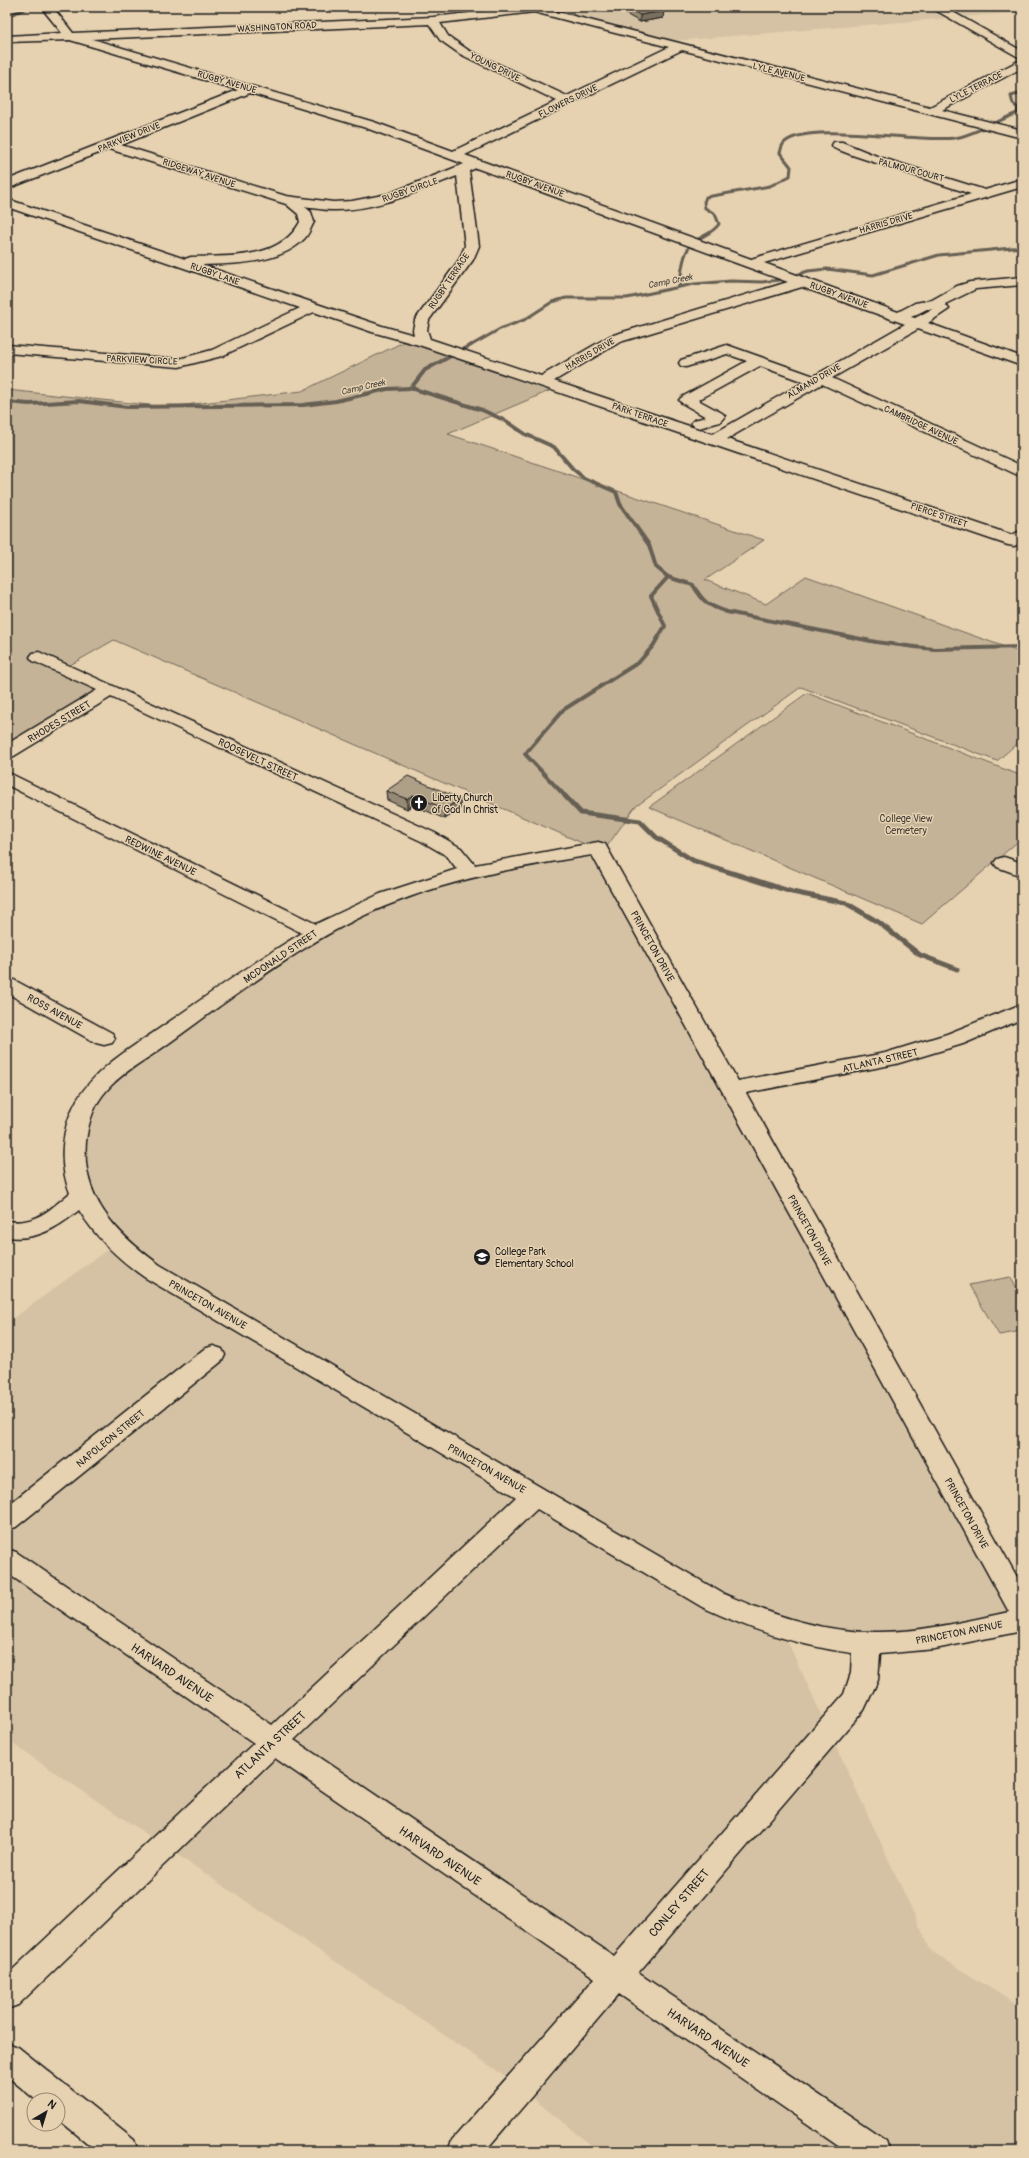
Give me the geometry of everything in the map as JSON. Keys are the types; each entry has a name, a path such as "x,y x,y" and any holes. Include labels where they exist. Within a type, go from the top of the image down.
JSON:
{"street":[{"path":"936,7 1022,56"},
{"name":"WASHINGTON ROAD","path":"7,39 432,20 484,16 537,8"},
{"name":"LYLE AVENUE","path":"537,8 1022,134"},
{"path":"51,12 70,36"},
{"name":"YOUNG DRIVE","path":"432,20 444,38 464,52 567,101"},
{"name":"RUGBY AVENUE","path":"70,36 250,88 370,125 1022,362"},
{"name":"FLOWERS DRIVE","path":"455,155 681,46"},
{"name":"LYLE TERRACE","path":"931,111 1022,64"},
{"name":"PARKVIEW DRIVE","path":"7,185 250,88"},
{"name":"RIDGEWAY AVENUE","path":"109,145 290,201"},
{"name":"PALMOUR COURT","path":"838,145 889,166 949,181 986,194"},
{"name":"RUGBY CIRCLE","path":"290,201 344,206 392,198 477,163"},
{"name":"RUGBY TERRACE","path":"424,342 420,330 422,320 466,260 472,246 463,170"},
{"name":"HARRIS DRIVE","path":"751,263 824,240 1022,183"},
{"path":"178,261 233,259 267,253 294,242 301,235 307,222 304,212 290,201"},
{"name":"RUGBY LANE","path":"7,203 377,329 424,342"},
{"path":"307,222 344,206"},
{"path":"899,317 928,304 935,304 962,289 975,285 1022,281"},
{"name":"HARRIS DRIVE","path":"542,382 615,339 628,334 802,282"},
{"name":"ALMAND DRIVE","path":"714,440 915,323 942,309 935,304"},
{"name":"PARKVIEW CIRCLE","path":"7,349 179,363 216,353 313,307"},
{"name":"PARK TERRACE","path":"424,342 855,487"},
{"name":"CAMBRIDGE AVENUE","path":"725,379 686,363 727,349 818,380 1022,472"},
{"path":"699,423 715,419 717,416 687,400 759,361"},
{"name":"PIERCE STREET","path":"855,487 1014,541 1022,535"},
{"name":"ROOSEVELT STREET","path":"39,657 428,837 454,852 469,871"},
{"name":"RHODES STREET","path":"7,752 110,690"},
{"name":"REDWINE AVENUE","path":"7,778 316,932"},
{"name":"MCDONALD STREET","path":"82,1196 74,1157 74,1138 79,1121 98,1087 134,1056 316,932 387,898 469,871 598,848"},
{"name":"PRINCETON DRIVE","path":"598,848 1022,1611"},
{"name":"ROSS AVENUE","path":"7,984 134,1056"},
{"name":"ATLANTA STREET","path":"732,1089 888,1059 955,1039 1022,1011"},
{"path":"7,1229 18,1232 31,1231 42,1226 82,1196"},
{"name":"PRINCETON AVENUE","path":"82,1196 94,1217 109,1236 130,1256 152,1271 534,1496 710,1598 746,1617 783,1630 866,1642 904,1642 940,1637 1022,1620"},
{"name":"NAPOLEON STREET","path":"7,1520 213,1355"},
{"name":"ATLANTA STREET","path":"7,1995 534,1496"},
{"name":"HARVARD AVENUE","path":"7,1559 615,1976 874,2151"},
{"name":"CONLEY STREET","path":"464,2151 854,1702 863,1687 866,1672 866,1642"},
{"path":"7,2057 122,2151"}],"shaded area":[{"path":"547,7 1022,7 1022,12 660,42 535,9"},
{"path":"603,852 1022,1616 896,1641 784,1634 931,1951 1022,2008 1022,2151 598,2151 508,2078 7,1740 7,1323 119,1241 82,1204 80,1132 102,1088 321,931 425,885"}],"green space":[{"path":"414,337 556,388 448,434 764,540 705,580 766,604 806,576 1022,653 1022,739 997,761 801,687 635,807 603,852 114,640 58,672 104,692 7,749 7,390 168,407 302,391"},
{"name":"College View Cemetery","path":"807,693 1022,776 1022,838 922,924 649,807"},
{"path":"1010,1277 1022,1296 1022,1331 999,1335 969,1285"}],"building":[{"path":"626,7 656,7 664,11 640,15"},
{"path":"408,776 460,799 445,809 413,795 407,799 386,791"}],"waterway":[{"path":"7,16 30,7"},
{"path":"679,286 685,256 690,246 719,224 715,214 705,208 704,202 706,197 770,186 790,176 791,167 780,153 782,145 785,142 798,136 816,133 865,134 937,139 960,137 1017,113 1018,108 1013,104 1011,96 1022,93"},
{"name":"Camp Creek","path":"796,275 808,271 827,269 873,275 939,255 1022,247"},
{"name":"Camp Creek","path":"470,346 500,329 524,320 552,302 566,298 627,298 694,284 731,281 762,282 788,279"},
{"name":"Camp Creek","path":"411,388 425,370 471,345"},
{"name":"Camp Creek","path":"7,402 29,404 79,401 127,407 303,405 336,401 387,389 411,388"},
{"path":"411,388 482,410 506,421 525,434 554,447 573,469 584,478 616,492 620,504 649,545 656,567 668,577"},
{"path":"566,797 525,754 563,710 639,662 653,646 665,626 651,596 668,577"},
{"path":"668,577 693,585 703,600 727,612 876,642 934,649 1022,647"},
{"path":"565,796 581,813 640,821 656,837 694,861 792,892 846,903 878,922 920,955 957,969"}],"place":[{"name":"Liberty Church of God In Christ","path":"419,803"},
{"name":"College Park Elementary School","path":"482,1257"}]}
